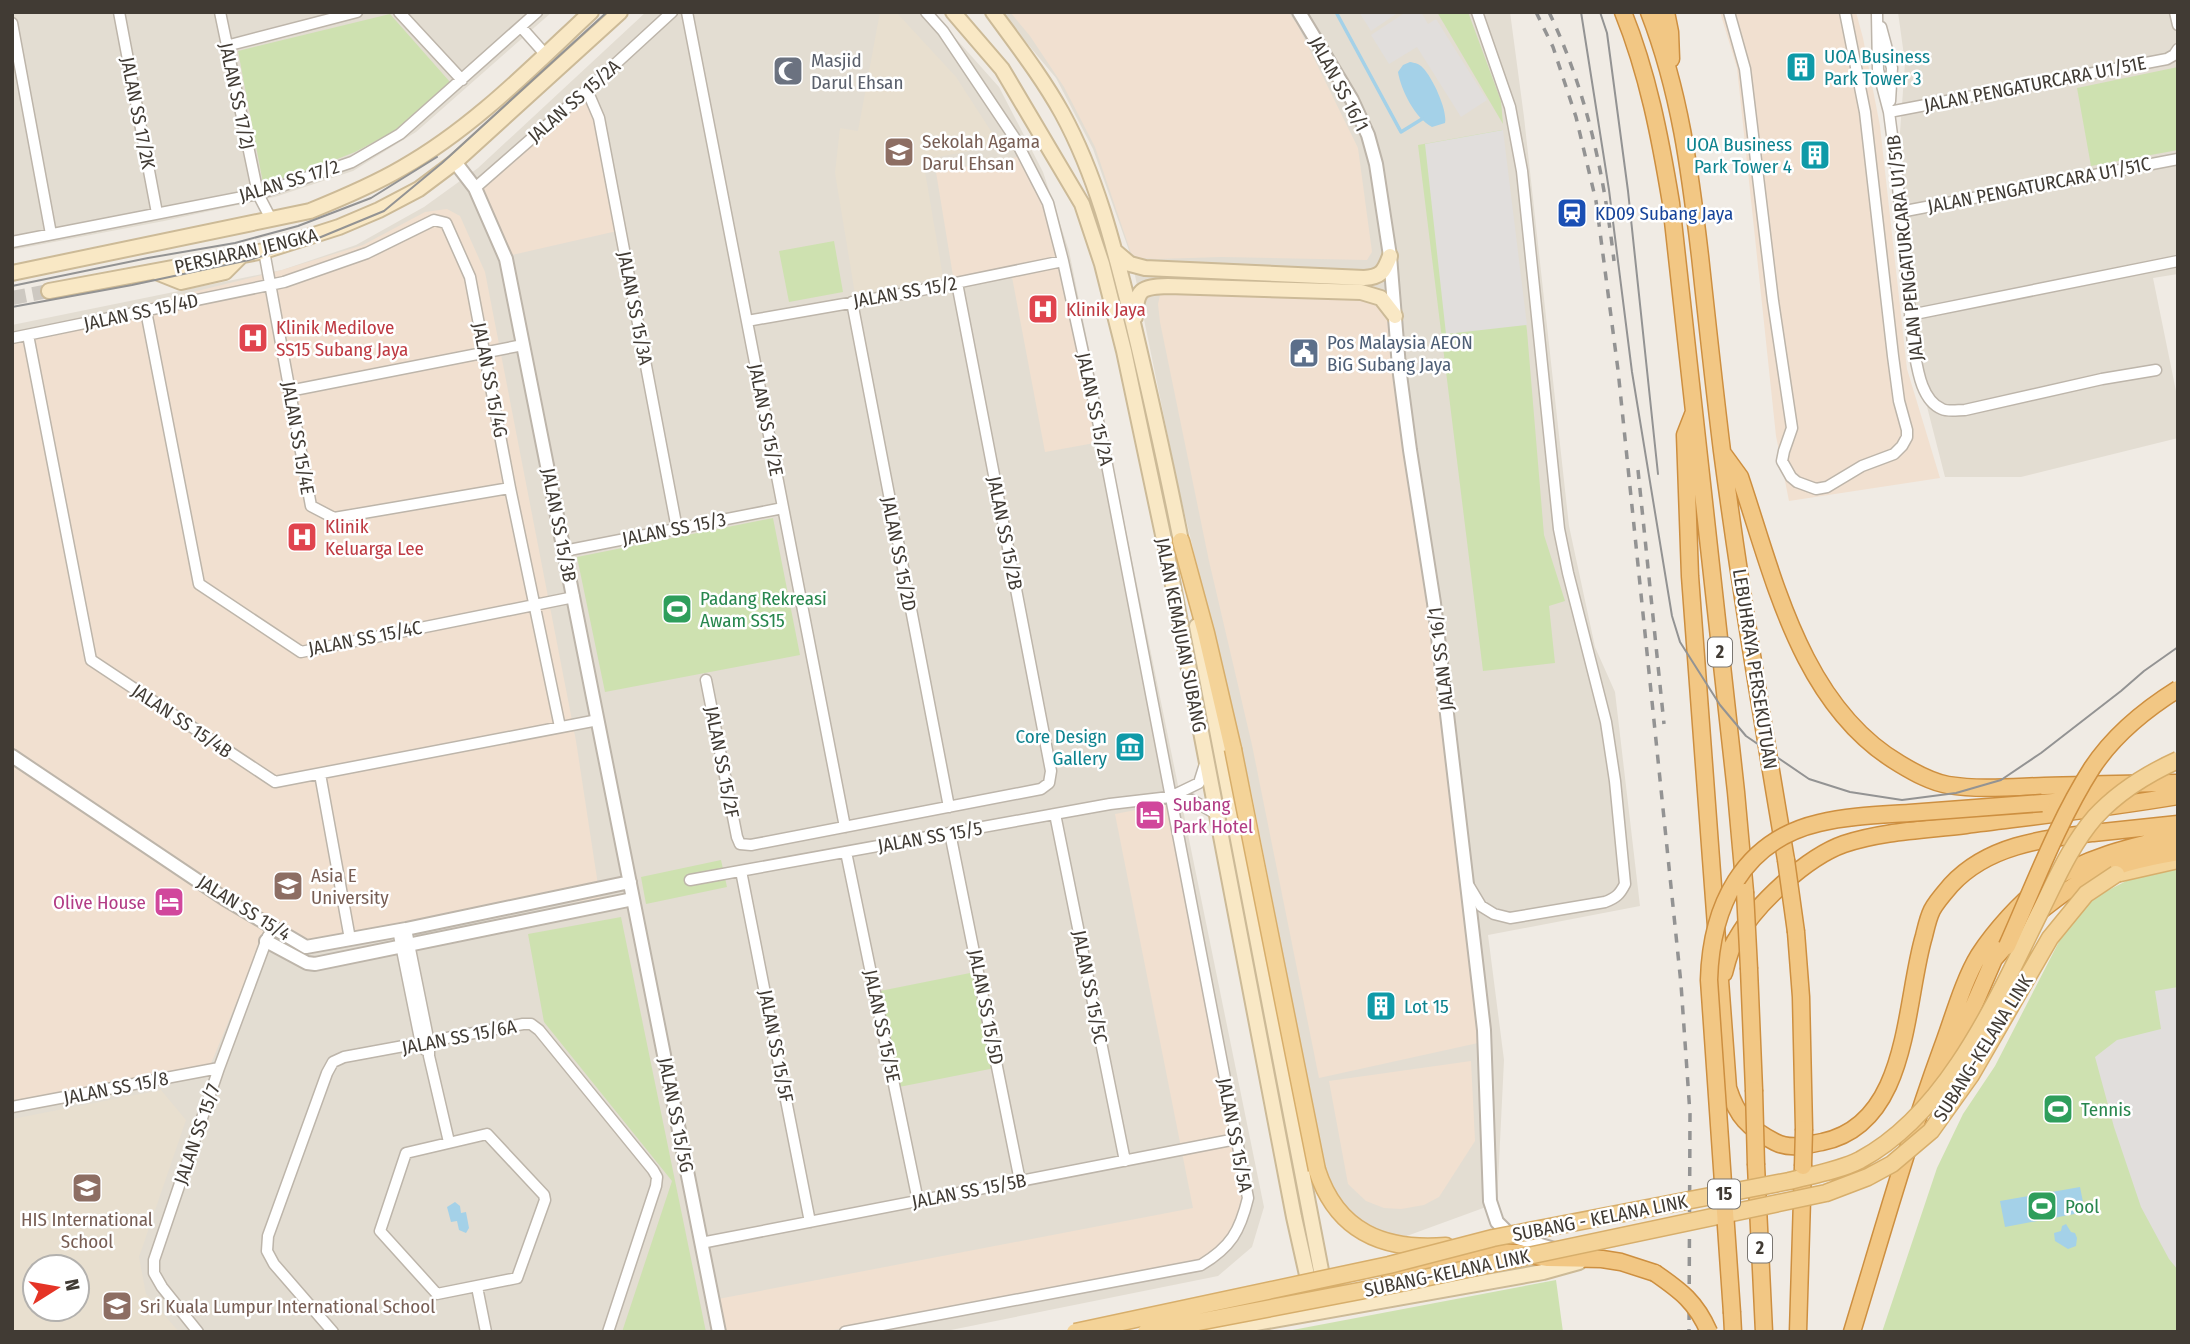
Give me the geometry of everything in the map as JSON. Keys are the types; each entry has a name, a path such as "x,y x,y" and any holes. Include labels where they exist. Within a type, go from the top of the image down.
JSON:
{"highway":[{"name":"LEBUHRAYA PERSEKUTUAN","path":"1623,12 1648,84 1671,203 1736,792 1749,969 1764,1332"},
{"name":"LEBUHRAYA PERSEKUTUAN","path":"1649,12 1670,72 1685,141 1723,453 1796,932 1804,1129 1798,1332"},
{"path":"1666,12 1672,48 1670,72"},
{"path":"1694,412 1685,435 1690,576 1724,1010"},
{"path":"1723,453 1740,477 1796,638 1822,687 1852,725 1879,752 1919,775 1946,785 1988,788 2178,783"},
{"path":"1965,1052 1977,1017 2042,865 2093,766 2128,727 2154,704 2178,689"},
{"name":"15","path":"1733,1332 1709,958 1716,923 1733,883 1751,862 1780,838 1817,823 1858,817 2178,790"},
{"path":"2178,796 2081,811 1881,834 1845,844 1809,863 1765,901 1746,923 1727,959 1723,977 1728,1088 1735,1108 1748,1124 1777,1144 1793,1148 1832,1140 1856,1127 1871,1112 1897,1066 1918,956 1931,910 1951,884 1975,864 2038,839 2178,824"},
{"path":"1852,1332 1931,1079 1978,956 2001,926 2042,887 2076,866 2112,851 2178,836"},
{"path":"1931,1079 1958,1042 1994,959 2030,918 2077,884 2101,872 2131,861 2178,852"},
{"path":"1322,1278 1430,1264 1490,1252 1621,1262 1655,1273 1684,1293 1696,1306 1709,1332"}],"main road":[{"name":"PERSIARAN JENGKA","path":"12,273 310,211 351,194 403,168 452,136 591,12"},
{"name":"PERSIARAN JENGKA","path":"49,291 155,272 181,282 225,272 242,255 264,251 340,227 379,210 419,189 455,162 620,12"},
{"name":"JALAN KEMAJUAN SUBANG","path":"953,12 1002,69 1082,204 1102,264 1124,351 1166,549 1299,1238 1309,1280 1322,1278 1181,541 1115,251 1100,197 1062,113 1038,73 993,12"},
{"path":"1115,251 1130,264 1145,268 1364,278 1381,274 1390,256"},
{"path":"1134,329 1136,299 1140,292 1148,287 1158,286 1361,292 1381,298 1395,316"},
{"path":"1181,541 1233,749 1317,1170 1323,1188 1343,1217 1354,1227 1384,1241 1426,1248 1493,1238"},
{"name":"SUBANG - KELANA LINK","path":"1075,1332 1389,1265 1493,1238 1788,1181 1836,1169 1859,1160 1904,1129 1933,1097 1965,1052 1990,1013 2069,853 2095,817 2155,770 2178,760"},
{"name":"SUBANG-KELANA LINK","path":"1146,1332 1396,1284 1826,1193 1868,1177 1912,1149 1931,1131 1971,1075 2050,938 2086,894 2116,874 2178,860"},
{"path":"1297,1149 1325,1144"},
{"path":"1275,1294 1290,1283 1297,1272 1299,1238"},
{"path":"1206,1332 1543,1272 1591,1259"},
{"path":"1293,1316 1314,1301 1322,1278"},
{"path":"1062,1332 1275,1294 1322,1278"}],"street":[{"name":"JALAN SS 17/2K","path":"119,12 157,213"},
{"name":"JALAN SS 17/2J","path":"220,12 258,194 271,219"},
{"path":"226,46 357,12"},
{"path":"399,12 462,80"},
{"name":"JALAN SS 17/2","path":"12,242 258,194 352,162 400,134 537,12"},
{"name":"JALAN SS 15/2A","path":"475,188 672,12"},
{"name":"JALAN SS 15/2E","path":"688,12 845,827"},
{"name":"JALAN SS 15/2A","path":"926,12 943,31 1014,137 1048,203 1103,444 1170,797"},
{"name":"JALAN SS 16/1","path":"1299,12 1339,76 1368,135 1376,164 1390,256 1407,426 1434,603 1484,1030 1490,1201 1497,1222 1511,1236 1591,1259"},
{"path":"1468,885 1481,906 1494,914 1510,918 1605,902 1621,894 1625,884 1606,722 1559,529 1522,171 1515,128 1477,12"},
{"path":"1729,12 1745,69 1773,301 1792,428 1782,461 1797,482 1816,489 1827,487 1862,466 1894,454 1902,446 1908,430 1899,401 1865,112 1845,12"},
{"path":"2175,12 2178,25"},
{"name":"JALAN PENGATURCARA U1/51B","path":"1878,13 1878,70 1889,112 1913,344 1919,373 1929,400 1944,410 1965,410 2102,379 2156,370"},
{"path":"12,23 51,234"},
{"path":"521,27 545,54"},
{"name":"JALAN PENGATURCARA U1/51E","path":"1889,112 2167,59 2178,49"},
{"name":"JALAN SS 15/3A","path":"587,90 599,118 677,528"},
{"name":"JALAN PENGATURCARA U1/51C","path":"1900,212 2178,159"},
{"name":"JALAN SS 15/3B","path":"455,162 475,188 506,259 633,899"},
{"name":"JALAN SS 15/4G","path":"270,285 367,253 434,220 446,223 470,277 510,488 560,727"},
{"name":"JALAN SS 15/4E","path":"264,251 311,506 334,519 510,488"},
{"name":"JALAN SS 15/2","path":"747,321 1063,261"},
{"path":"1910,315 2178,261"},
{"name":"JALAN SS 15/2B","path":"949,807 1041,789 1049,783 1051,771 957,283"},
{"name":"JALAN SS 15/4D","path":"12,338 270,285"},
{"name":"JALAN SS 15/2D","path":"852,302 949,807"},
{"name":"JALAN SS 15/4C","path":"146,311 199,584 301,652 574,597"},
{"name":"JALAN SS 15/4B","path":"28,335 91,660 275,782 598,720"},
{"path":"289,391 523,345"},
{"name":"JALAN SS 15/3","path":"564,551 783,508"},
{"name":"JALAN SS 15/2F","path":"706,680 740,844 751,845 845,827"},
{"name":"JALAN SS 15/4","path":"12,756 311,964 406,947 633,899"},
{"name":"JALAN SS 15/5","path":"1170,797 1199,783 1205,762"},
{"path":"320,774 350,939"},
{"name":"JALAN SS 15/5","path":"691,880 1110,804 1170,797 1192,800 1216,814"},
{"name":"JALAN SS 15/5A","path":"845,1332 1202,1265 1220,1253 1242,1224 1248,1198 1170,797"},
{"path":"845,827 949,807"},
{"name":"JALAN SS 15/5C","path":"1055,814 1125,1161"},
{"name":"JALAN SS 15/5D","path":"950,833 1020,1181"},
{"name":"JALAN SS 15/5E","path":"846,852 918,1201"},
{"name":"JALAN SS 15/5F","path":"741,871 810,1222"},
{"name":"JALAN SS 15/4","path":"269,934 306,947 630,882"},
{"name":"JALAN SS 15/5G","path":"633,899 719,1332"},
{"path":"402,929 425,1043 449,1142"},
{"name":"JALAN SS 15/7","path":"198,1332 162,1287 154,1273 154,1260 219,1068 269,934"},
{"name":"JALAN SS 15/6A","path":"333,1332 274,1264 267,1251 268,1236 333,1062 344,1057 531,1024 539,1030 656,1177 656,1186 608,1332"},
{"name":"JALAN SS 15/8","path":"12,1107 219,1068"},
{"path":"486,1134 544,1195 545,1200 517,1278 437,1294 380,1231 406,1153 449,1142 486,1134"},
{"name":"JALAN SS 15/5B","path":"701,1243 1236,1139"},
{"path":"477,1287 486,1332"}],"shaded area":[{"path":"12,12 552,12 416,132 353,171 275,197 12,250"},
{"path":"646,12 932,12 999,87 1043,172 1069,251 1264,1207 1252,1247 1218,1276 941,1332 12,1332 12,325 282,270 356,245 424,207 478,168"},
{"name":"Sekolah Agama Darul Ehsan","path":"880,12 896,12 956,77 1000,145 923,160 943,277 855,294 835,173 840,128 858,131"},
{"path":"1001,12 1510,12 1569,526 1595,647 1615,692 1640,906 1488,935 1504,1060 1497,1203 1404,1237 1378,1232 1357,1219 1341,1204 1330,1183 1321,1160 1252,795 1179,490 1131,256 1093,149 1056,78"},
{"path":"1010,12 1288,12 1297,24 1358,148 1372,252 1367,260 1138,258 1131,253 1095,147 1064,87 1030,36"},
{"path":"1359,12 1399,12 1371,31"},
{"path":"1406,12 1421,12 1428,24 1436,19 1487,100 1461,117 1417,47 1389,64 1371,35"},
{"path":"1720,12 1856,12 1880,126 1907,369 1940,478 1789,501 1776,436 1737,68"},
{"path":"1898,12 2178,12 2178,274 2153,278 2178,401 2178,438 2021,477 1945,477 1912,348 1895,202 1905,63"},
{"path":"587,97 596,119 617,231 512,255 482,187"},
{"path":"1503,130 1527,325 1446,334 1425,144"},
{"path":"1018,157 1045,205 1100,442 1045,452 1012,277 955,288 936,172"},
{"path":"447,209 460,216 485,272 576,741 600,898 307,943 270,921 208,1071 12,1107 12,333 84,319 282,270 363,245 425,212"},
{"path":"1168,291 1372,299 1387,312 1436,663 1478,1043 1319,1078 1252,745 1209,561 1160,322 1160,295"},
{"path":"1167,804 1245,1199 1239,1222 1218,1251 1199,1262 823,1332 724,1332 718,1299 1193,1208 1115,814"},
{"path":"2178,987 2178,1270 2169,1259 2141,1207 2114,1127 2095,1057 2117,1040 2161,1029 2155,991"},
{"path":"1471,1061 1475,1141 1439,1197 1424,1205 1401,1209 1384,1208 1366,1201 1348,1184 1329,1081"},
{"name":"HIS International School","path":"161,1090 186,1120 139,1257 146,1294 179,1332 12,1332 12,1119"}],"green space":[{"path":"1437,12 1468,12 1501,101 1503,124"},
{"path":"390,14 450,82 402,127 355,152 302,173 263,183 238,51"},
{"path":"2178,67 2178,150 2091,166 2077,88"},
{"path":"1502,130 1527,331 1544,535 1565,601 1549,606 1555,663 1483,671 1418,145"},
{"path":"834,241 843,292 789,302 779,251"},
{"name":"Padang Rekreasi Awam SS15","path":"773,518 800,655 605,692 577,557"},
{"path":"721,860 727,887 646,904 641,877"},
{"path":"2178,869 2178,1332 1882,1332 1937,1168 1963,1114 1995,1066 2066,928 2083,908 2103,893 2130,879"},
{"path":"621,917 706,1332 622,1332 672,1181 544,1022 528,934"},
{"path":"975,972 995,1068 899,1087 880,991"},
{"path":"1556,1280 1563,1332 1282,1332"}],"water":[{"path":"1410,62 1421,66 1429,76 1441,101 1445,123 1432,127 1410,103 1398,72 1403,65"},
{"name":"Pool","path":"2080,1187 2085,1212 2005,1227 2000,1201"},
{"path":"455,1202 460,1206 461,1213 466,1212 469,1228 466,1233 459,1230 457,1221 451,1222 447,1207"},
{"path":"2066,1224 2077,1238 2076,1246 2068,1249 2055,1241 2054,1233 2061,1231"}],"waterway":[{"path":"1336,12 1401,132 1422,119"}],"tunnel":[{"path":"12,298 49,291"}],"tram line":[{"path":"12,307 249,260 304,244 384,211 442,163 607,12"},
{"path":"1581,12 1609,190 1632,372 1672,616 1680,642 1720,705 1746,736 1809,779 1850,792 1902,800 1956,793 2001,780 2041,753 2178,647"},
{"path":"1600,12 1607,33 1628,191 1658,474"},
{"path":"12,286 235,243 298,226 371,198 437,157"}],"railway":[{"path":"1536,12 1553,47 1576,117 1596,201 1618,370 1681,984 1690,1114 1689,1332"},
{"path":"1549,12 1584,103 1599,165 1614,261"},
{"path":"1638,470 1664,724"}],"place":[{"name":"UOA Business Park Tower 3","path":"1801,67"},
{"name":"Masjid Darul Ehsan","path":"788,71"},
{"name":"Sekolah Agama Darul Ehsan","path":"899,152"},
{"name":"UOA Business Park Tower 4","path":"1815,155"},
{"name":"KD09 Subang Jaya","path":"1572,213"},
{"name":"Klinik Jaya","path":"1043,309"},
{"name":"Klinik Medilove SS15 Subang Jaya","path":"253,338"},
{"name":"Pos Malaysia AEON BiG Subang Jaya","path":"1304,353"},
{"name":"Klinik Keluarga Lee","path":"302,537"},
{"name":"Padang Rekreasi Awam SS15","path":"677,609"},
{"name":"Core Design Gallery","path":"1130,747"},
{"name":"Subang Park Hotel","path":"1150,815"},
{"name":"Asia E University","path":"288,886"},
{"name":"Olive House","path":"169,902"},
{"name":"Lot 15","path":"1381,1006"},
{"name":"Tennis","path":"2058,1109"},
{"name":"HIS International School","path":"87,1188"},
{"name":"Pool","path":"2042,1206"},
{"name":"Sri Kuala Lumpur International School","path":"117,1306"}]}
